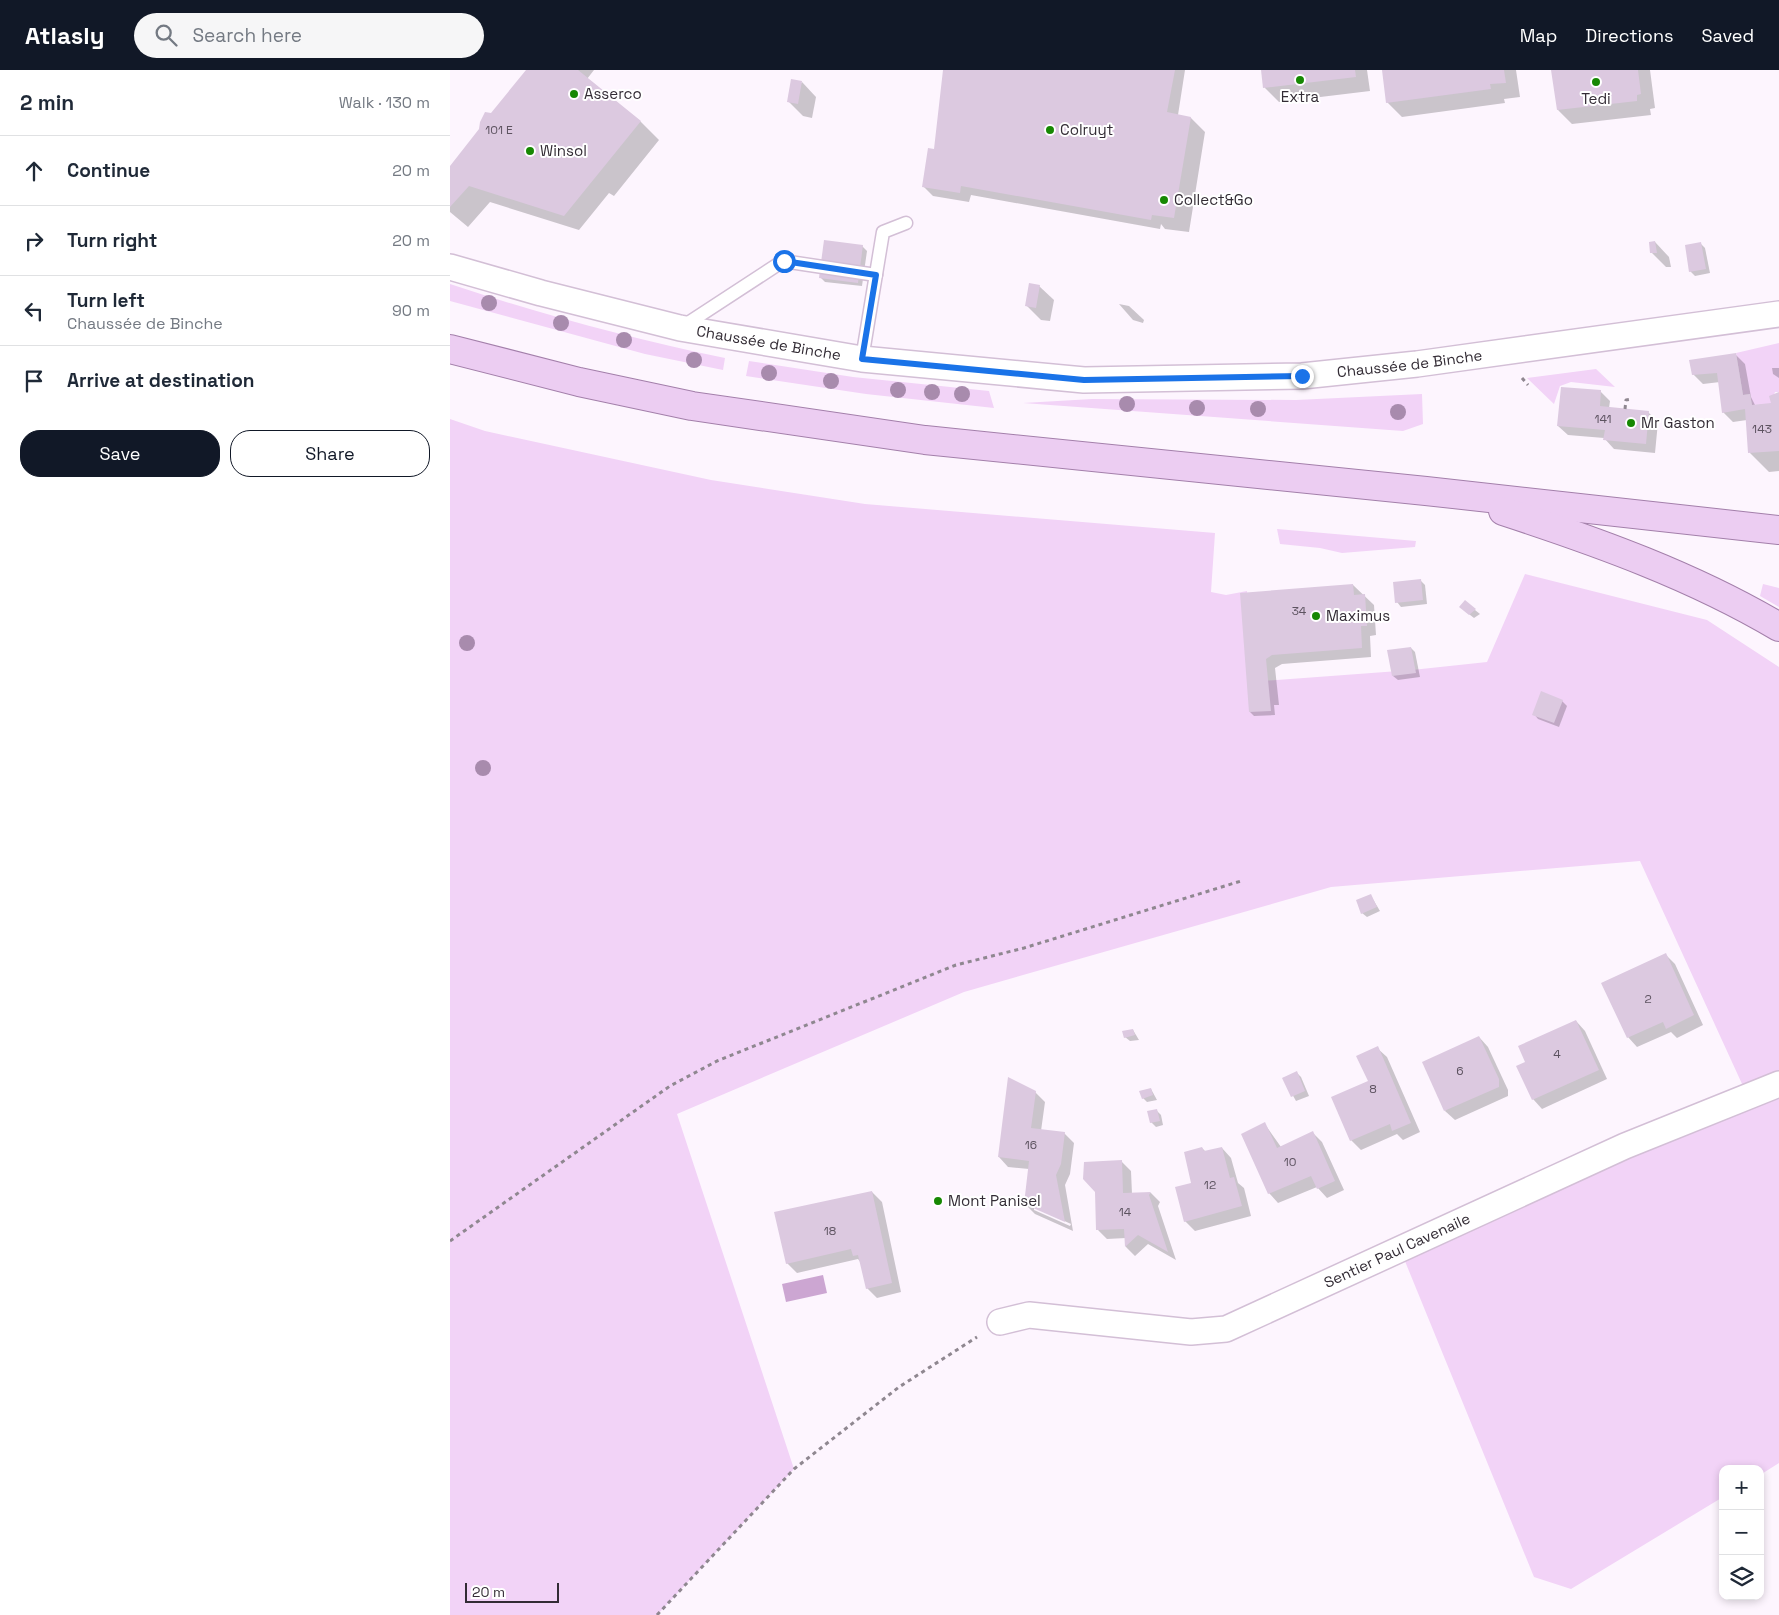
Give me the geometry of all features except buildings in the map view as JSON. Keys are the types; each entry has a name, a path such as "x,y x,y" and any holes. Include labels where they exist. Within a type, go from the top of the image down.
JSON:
{"main road":[{"path":"450,349 579,382 692,406 925,440 1452,493 1779,530"},
{"path":"1452,493 1590,540 1645,562 1779,627"}],"street":[{"name":"Chaussée de Binche","path":"450,266 541,293 680,328 862,359 1084,380 1302,376 1417,364 1779,314"},
{"name":"Sentier Paul Cavenaile","path":"1000,1322 1029,1315 1191,1332 1226,1329 1624,1146 1779,1084"}],"lane":[{"path":"862,359 883,232 906,223"},
{"path":"680,328 784,261 876,275"}],"path":[{"path":"1625,409 1626,400 1632,399"},
{"path":"450,1241 670,1086 717,1061 956,965 1024,948 1241,880"},
{"path":"657,1615 794,1469 898,1387 1000,1322"}],"shaded area":[{"path":"450,284 586,325 655,343 725,358 723,370 645,354 450,301"},
{"path":"1779,343 1779,392 1775,392 1771,404 1752,405 1750,394 1743,395 1736,353"},
{"path":"749,361 853,377 989,391 994,408 866,394 746,376"},
{"path":"1596,369 1615,387 1571,382 1560,386 1554,404 1527,378"},
{"path":"1422,394 1423,424 1403,431 1023,403 1092,399 1296,400"},
{"path":"450,419 485,431 711,480 865,504 1215,533 1211,592 1226,595 1247,591 1250,682 1412,670 1487,662 1525,574 1707,620 1779,667 1779,1463 1764,1472 1764,1465 1719,1465 1719,1499 1571,1589 1534,1577 1400,1249 1748,1097 1640,861 1331,887 964,992 677,1114 794,1469 657,1615 450,1615"},
{"path":"1277,529 1416,541 1415,547 1342,553 1320,548 1280,544"},
{"path":"1763,584 1779,588 1779,607 1760,596"},
{"path":"823,1275 827,1293 786,1302 782,1284"}],"place":[{"name":"Extra","path":"1300,80"},
{"name":"Tedi","path":"1596,82"},
{"name":"Asserco","path":"574,94"},
{"name":"Colruyt","path":"1050,130"},
{"name":"Winsol","path":"530,151"},
{"name":"Collect&Go","path":"1164,200"},
{"name":"Mr Gaston","path":"1631,423"},
{"name":"Maximus","path":"1316,616"},
{"name":"Mont Panisel","path":"938,1201"}],"route":[{"path":"784,261 876,275 862,359 1084,380 1302,376"}]}
